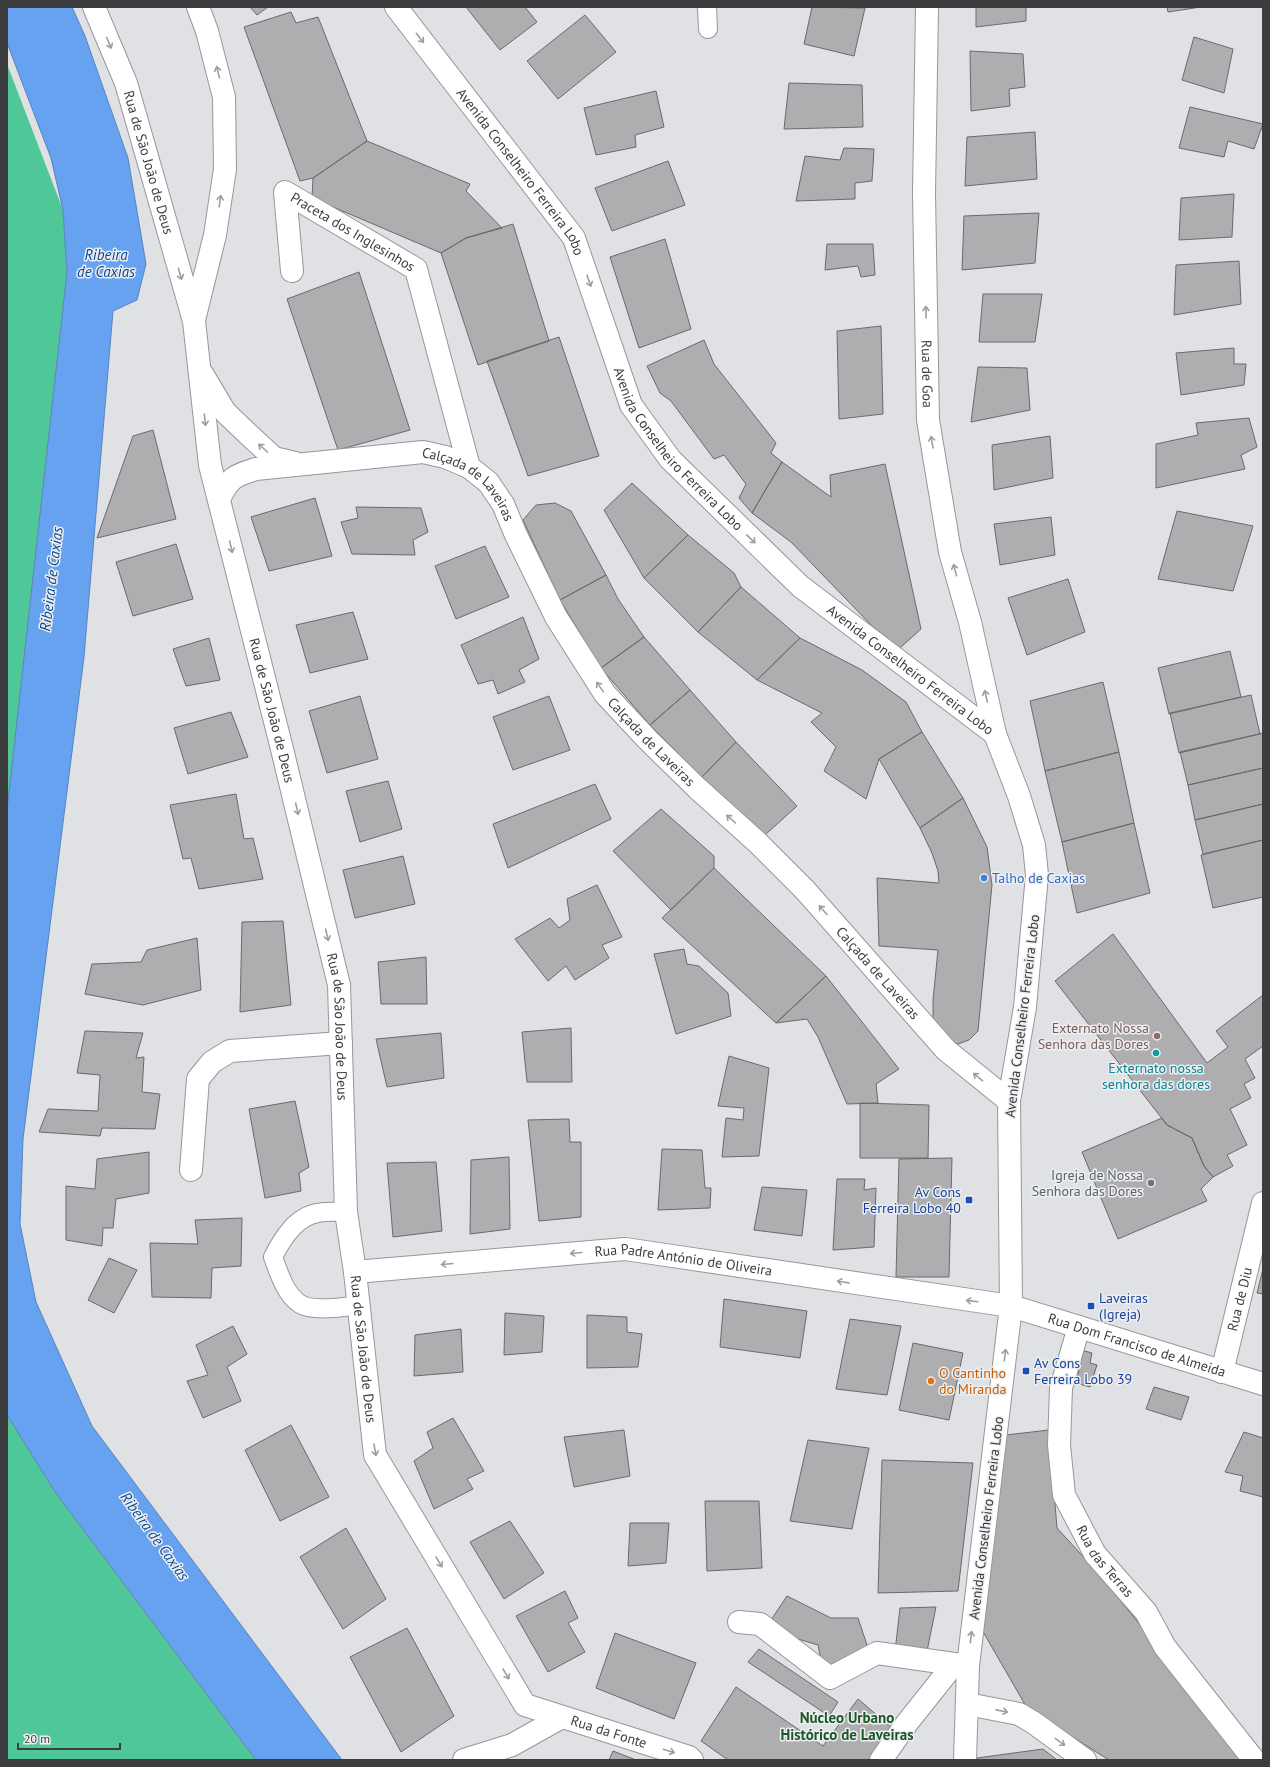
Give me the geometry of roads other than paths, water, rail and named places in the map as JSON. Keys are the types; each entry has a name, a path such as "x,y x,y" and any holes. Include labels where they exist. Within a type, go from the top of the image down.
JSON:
{"street":[{"name":"Rua de São João de Deus","path":"94,7 126,82 194,321 210,465 282,749 338,985 346,1212 355,1272 375,1455 525,1705"},
{"name":"Rua de São João de Deus","path":"194,321 215,235 225,169 224,97 207,31 198,7"},
{"name":"Avenida Conselheiro Ferreira Lobo","path":"396,7 574,238 631,405 670,459 800,586 995,734 1019,796 1034,845 1037,875 1025,1007 1009,1101 1011,1306 961,1665 967,1704 965,1760"},
{"name":"Rua de Goa","path":"927,7 924,194 928,420 950,552 970,622 995,734"},
{"name":"Praceta dos Inglesinhos","path":"292,271 285,192 416,269 469,467"},
{"path":"168,231 177,244 188,251 197,250 208,245 215,235"},
{"name":"Calçada de Laveiras","path":"199,367 225,412 274,458 298,464"},
{"name":"Calçada de Laveiras","path":"219,499 227,483 239,475 256,469 423,452 445,457 469,467 488,482 503,504 516,535 556,617 605,694 647,739 697,788 757,842 805,890 946,1050 1009,1101"},
{"path":"191,1170 198,1079 212,1062 230,1051 341,1043"},
{"name":"Rua de Diu","path":"1222,1372 1263,1203"},
{"name":"Rua Padre António de Oliveira","path":"355,1272 625,1249 1011,1306"},
{"name":"Rua Dom Francisco de Almeida","path":"1011,1306 1263,1384"},
{"name":"Rua das Terras","path":"1079,1328 1061,1388 1059,1445 1064,1495 1094,1554 1146,1612 1165,1647 1254,1760"},
{"path":"739,1622 760,1624 830,1678 877,1653 961,1665"},
{"path":"880,1760 907,1723 961,1665"},
{"path":"967,1704 1019,1714 1085,1760"},
{"name":"Rua da Fonte","path":"525,1705 688,1757 692,1760"},
{"path":"464,1760 512,1745 562,1717"}],"lane":[{"path":"707,7 708,29"},
{"path":"346,1212 317,1213 302,1220 284,1236 273,1257 286,1289 301,1305 324,1309 358,1305"}],"water":[{"name":"Ribeira de Caxias","path":"7,7 72,7 85,36 128,158 146,264 137,300 113,311 84,657 23,1139 20,1224 36,1302 92,1426 342,1760 256,1760 55,1492 7,1415 7,810 67,272 63,210 51,158 7,43"}],"place":[{"name":"Talho de Caxias","path":"984,878"},
{"name":"Externato Nossa Senhora das Dores","path":"1157,1036"},
{"name":"Externato nossa senhora das dores","path":"1156,1053"},
{"name":"Igreja de Nossa Senhora das Dores","path":"1151,1183"},
{"name":"Av Cons Ferreira Lobo 40","path":"969,1200"},
{"name":"Laveiras (Igreja)","path":"1091,1306"},
{"name":"Av Cons Ferreira Lobo 39","path":"1026,1371"},
{"name":"O Cantinho do Miranda","path":"931,1381"}],"district":[{"name":"Núcleo Urbano Histórico de Laveiras","path":"847,1726"}]}
